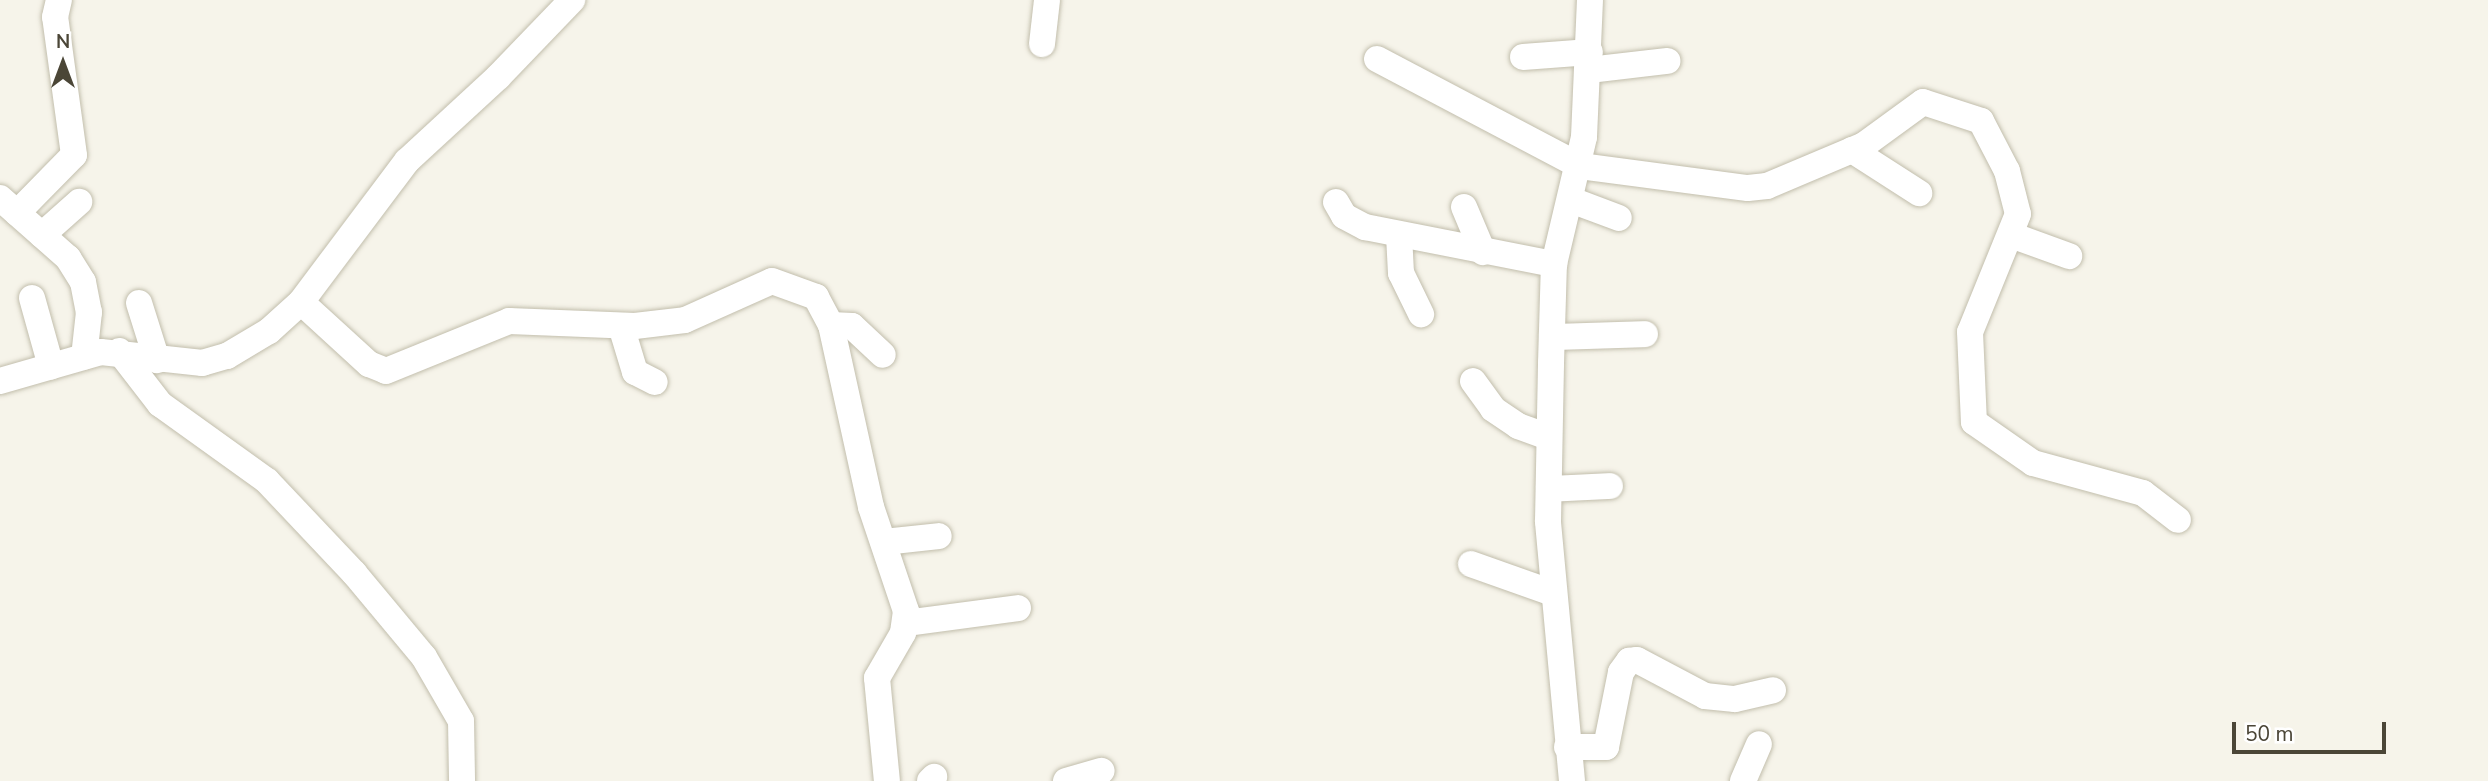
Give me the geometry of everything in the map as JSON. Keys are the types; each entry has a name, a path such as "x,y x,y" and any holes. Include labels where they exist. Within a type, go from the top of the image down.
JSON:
{"street":[{"path":"58,0 55,17 74,155 9,206 68,258 83,282 89,312 84,357"},
{"path":"0,381 84,357 119,351 157,360 202,363 227,356 285,318 394,175 572,0"},
{"path":"1042,44 1047,0"},
{"path":"1572,781 1553,593 1549,437 1554,264 1580,166 1590,61 1590,0"},
{"path":"1523,57 1590,61 1667,61"},
{"path":"1377,59 1580,166 1758,188 1852,150 1923,102 1981,121 2011,187 2018,214 1970,332 1974,422 2033,463 2143,493 2178,520"},
{"path":"1852,150 1919,193"},
{"path":"1571,200 1619,218"},
{"path":"42,235 79,202"},
{"path":"1336,202 1353,222 1399,235 1554,264"},
{"path":"1464,207 1483,252"},
{"path":"1399,235 1401,273 1421,314"},
{"path":"2011,235 2069,256"},
{"path":"285,318 386,371 509,321 566,320 621,326 685,320 772,281 816,297 831,325 852,428 906,623 877,678 887,781"},
{"path":"33,298 51,366"},
{"path":"138,303 157,360"},
{"path":"831,325 852,326 883,355"},
{"path":"621,326 635,372 655,383"},
{"path":"1552,337 1645,334"},
{"path":"119,351 160,404 267,481 354,573 424,657 461,721 462,781"},
{"path":"1472,382 1493,410 1518,426 1549,437"},
{"path":"1549,489 1609,486"},
{"path":"884,542 939,536"},
{"path":"1471,564 1553,593"},
{"path":"906,623 1018,608"},
{"path":"1567,747 1606,747 1621,672 1629,661 1637,660 1705,696 1735,699 1773,690"},
{"path":"1743,781 1759,744"},
{"path":"1066,781 1102,771"}]}
